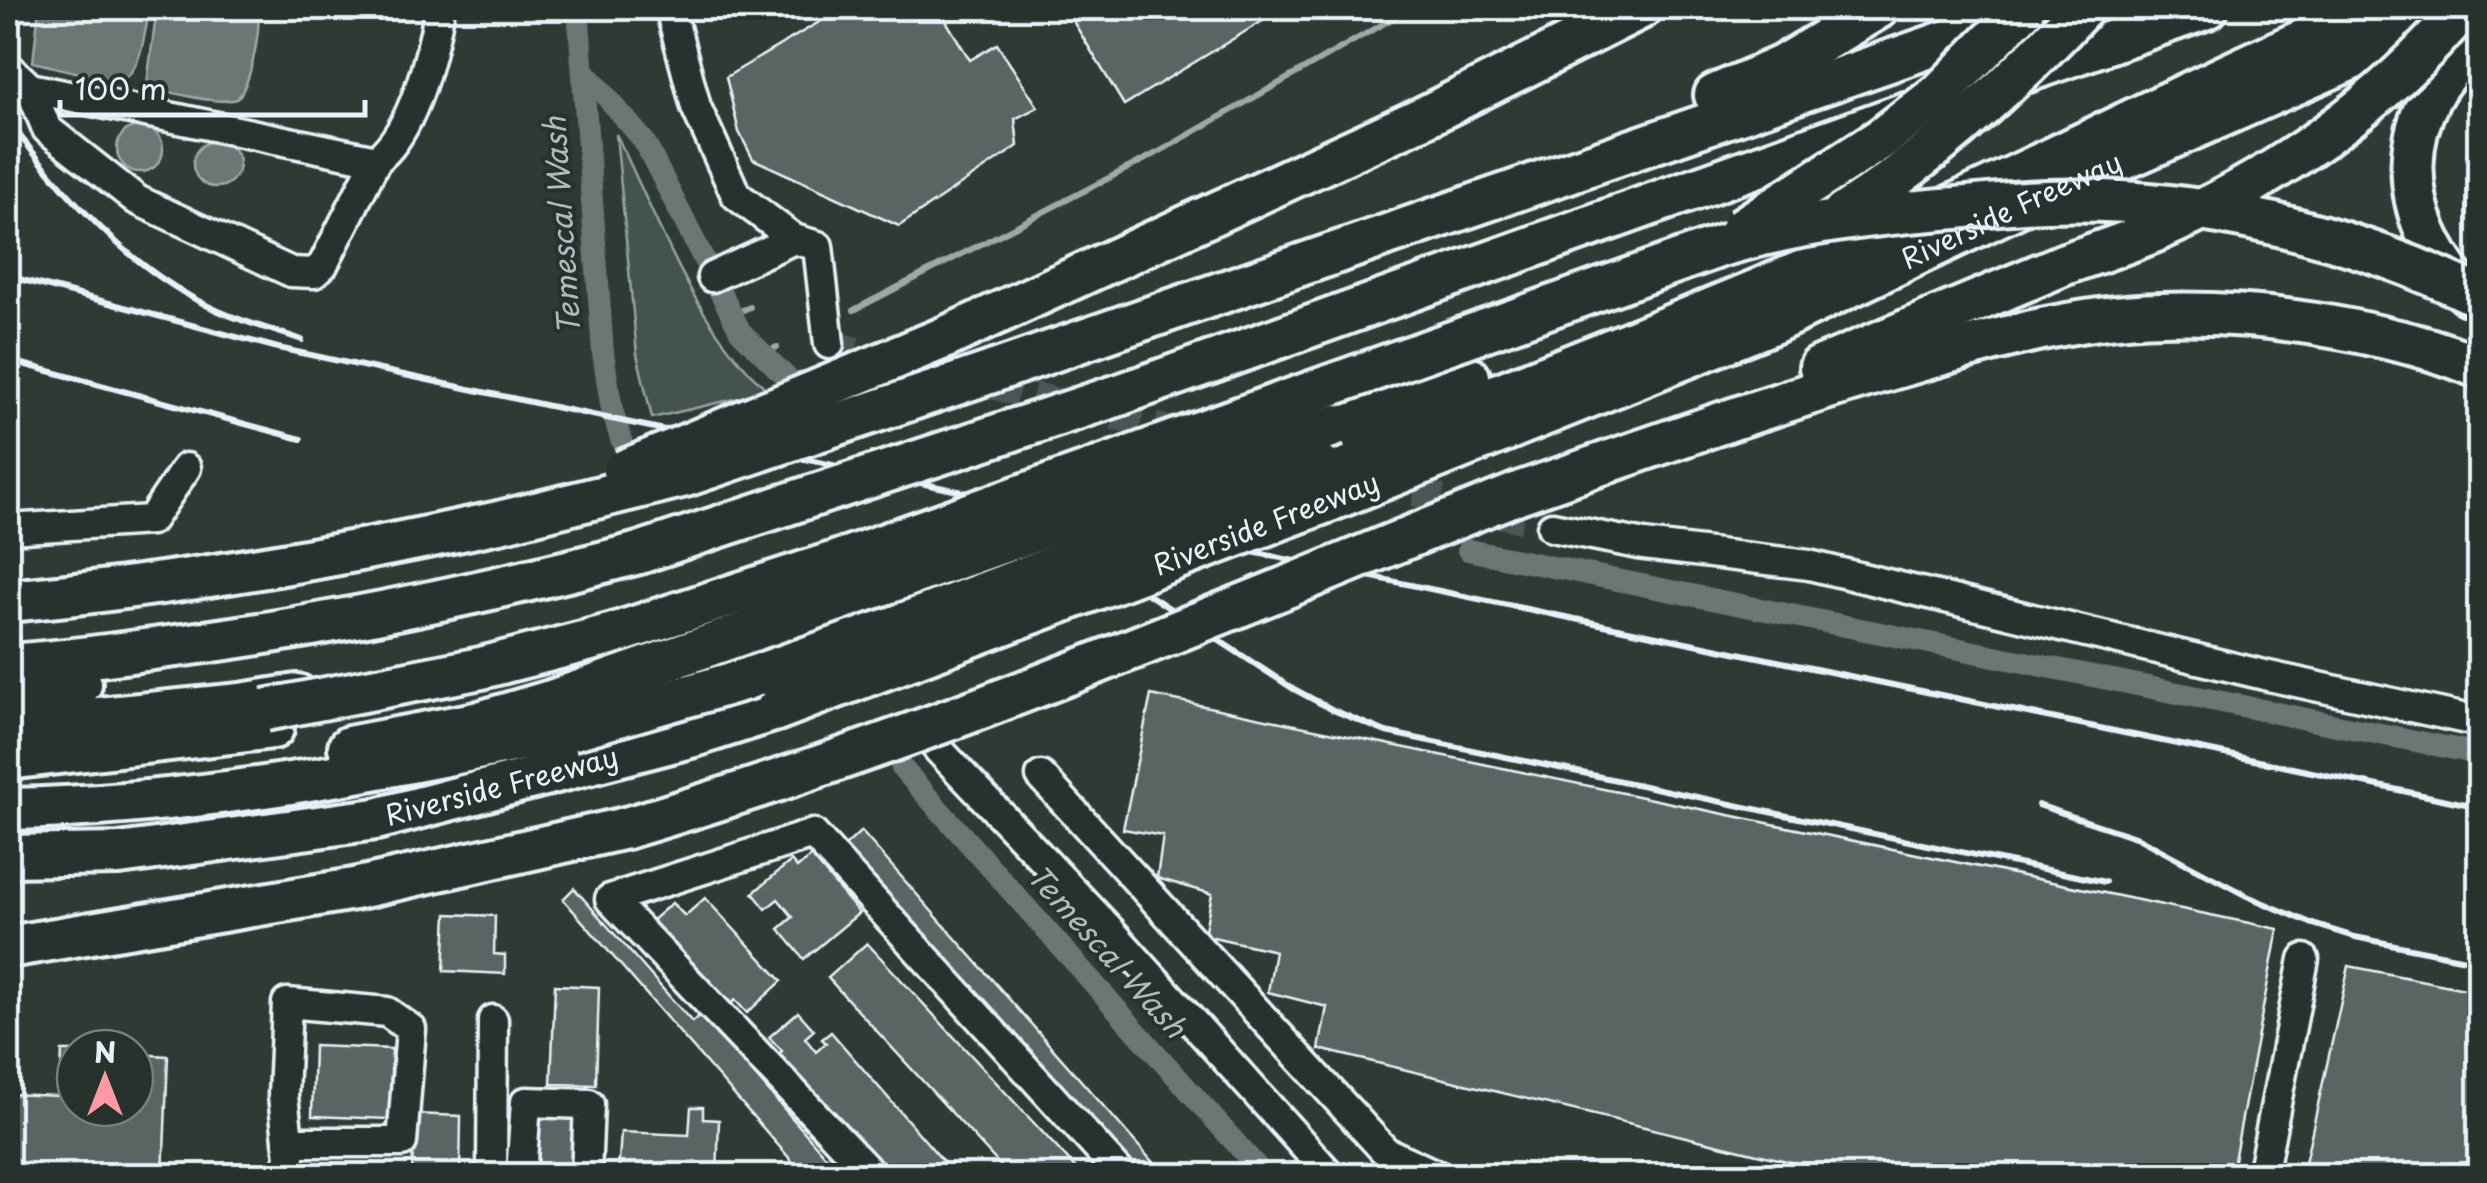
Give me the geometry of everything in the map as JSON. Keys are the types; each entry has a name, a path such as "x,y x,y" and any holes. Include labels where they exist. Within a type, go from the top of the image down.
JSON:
{"highway":[{"path":"499,522 946,337 1424,117 1642,8"},
{"path":"1272,274 1552,165 1782,66 1878,8"},
{"path":"8,809 102,806 261,788 414,763 570,731 1524,328 1654,277 1801,192 1911,115 1940,93 2024,8"},
{"path":"8,601 226,575 360,552 686,476 2043,8"},
{"path":"8,727 241,704 334,688 512,653 731,602 1690,295 1793,246 1900,177 2038,56 2083,8"},
{"path":"8,665 268,634 528,582 640,553 1119,395 2207,8"},
{"path":"1324,483 1616,347 1924,218 2238,68 2380,8"},
{"path":"8,947 354,889 626,828 886,741 1521,492 2065,264 2158,230 2243,188 2316,142 2386,86 2466,8"},
{"name":"Riverside Freeway","path":"8,856 120,854 376,819 570,731 694,736 776,710 1324,483 1773,322 2044,194 2466,8"},
{"path":"2480,42 2438,80 2426,102 2412,179 2414,205 2434,253 2448,275 2480,300"},
{"path":"8,759 269,719 610,635 832,563 1724,246 1801,226 1880,214 2047,200 2178,208 2229,214 2370,252 2424,270 2480,300"},
{"path":"8,738 398,706 592,658 689,629 1202,455 1738,266 1837,243 1941,226 1988,224 2058,222 2162,231 2294,255 2364,276 2480,320"},
{"path":"1521,492 1878,373 1996,339 2075,324 2158,314 2304,321 2391,338 2480,368"},
{"path":"8,693 48,690 179,664 268,634"},
{"path":"8,788 178,771 348,747 476,722 570,731"},
{"path":"8,923 260,906"}],"lane":[{"path":"8,67 30,88 48,129 137,200 292,272 314,273 323,264 376,160 396,136 431,56 440,8"},
{"path":"670,8 696,106 736,195 794,239 818,246 830,344"},
{"path":"30,88 376,160"},
{"path":"712,277 794,239"},
{"path":"8,529 151,520 186,468"},
{"path":"1552,528 1644,545 1808,565 2264,675 2480,722"},
{"path":"938,748 1109,929 1331,1176"},
{"path":"1041,776 1386,1152 1438,1176"},
{"path":"873,1176 610,900 813,834 1122,1176"},
{"path":"2262,1176 2304,960"},
{"path":"285,1176 290,1157 288,1142 283,1096 287,1003 387,1012 410,1029 402,1142 288,1142"},
{"path":"492,1176 493,1020"},
{"path":"521,1176 526,1102 588,1104 586,1176"}],"shaded area":[{"path":"39,8 150,8 141,51 132,70 117,82 33,62"},
{"path":"157,8 257,8 254,55 237,99 192,97 147,83"},
{"path":"140,126 156,133 163,149 156,165 140,172 124,165 117,149 124,133"},
{"path":"616,134 699,305 743,365 769,391 652,418 637,354"},
{"path":"216,141 232,148 239,164 232,180 216,187 200,180 193,164 200,148"}],"building":[{"path":"843,8 938,8 970,60 997,44 1038,107 1015,119 1018,146 899,226 753,159 739,132 726,77"},
{"path":"1065,8 1284,8 1124,105"},
{"path":"1151,695 2278,929 2231,1176 1849,1176 1319,1049 1327,1007 1268,992 1275,951 1204,935 1212,894 1157,878 1163,836 1123,829"},
{"path":"861,831 1165,1176 1135,1176 844,847"},
{"path":"811,856 859,913 804,959 779,929 793,917 778,899 766,909 753,893 791,861 797,868"},
{"path":"574,888 692,1022 701,1014 843,1176 805,1176 563,899"},
{"path":"705,898 782,981 747,1013 735,1000 729,1006 651,921 672,903 685,916"},
{"path":"447,914 495,916 494,954 505,955 505,974 444,971"},
{"path":"867,943 1083,1176 1010,1176 828,978"},
{"path":"2349,966 2480,992 2480,1176 2302,1176"},
{"path":"555,985 599,987 596,1085 551,1084"},
{"path":"798,1012 814,1030 805,1038 816,1052 831,1032 956,1176 882,1176 778,1055 782,1051 769,1037"},
{"path":"314,1046 392,1049 389,1119 312,1116"},
{"path":"155,1055 168,1056 163,1176 8,1176 8,1094 55,1096 55,1128 155,1128"},
{"path":"526,1107 575,1109 573,1176 524,1176"},
{"path":"691,1107 703,1107 703,1119 719,1120 717,1176 618,1176 621,1132 689,1135"},
{"path":"414,1114 461,1116 460,1176 412,1173"}],"waterway":[{"name":"Temescal Wash","path":"578,8 603,353 621,439"},
{"path":"854,310 1157,153 1411,8"},
{"path":"583,69 644,141 740,331 790,381"},
{"path":"731,315 750,307"},
{"path":"761,354 777,347"},
{"path":"1468,550 2480,754"},
{"name":"Temescal Wash","path":"902,768 1265,1176"}],"tunnel":[{"path":"829,344 1192,436"},
{"path":"1374,482 1552,527"}],"railway":[{"path":"8,120 73,200 150,270 219,311 302,340"},
{"path":"8,276 278,348 2480,807"},
{"path":"8,360 301,439"},
{"path":"973,520 1035,538 1120,576 1292,688 1386,732 2105,882"},
{"path":"2038,805 2138,838 2247,896 2313,924 2355,937 2480,962"}]}
